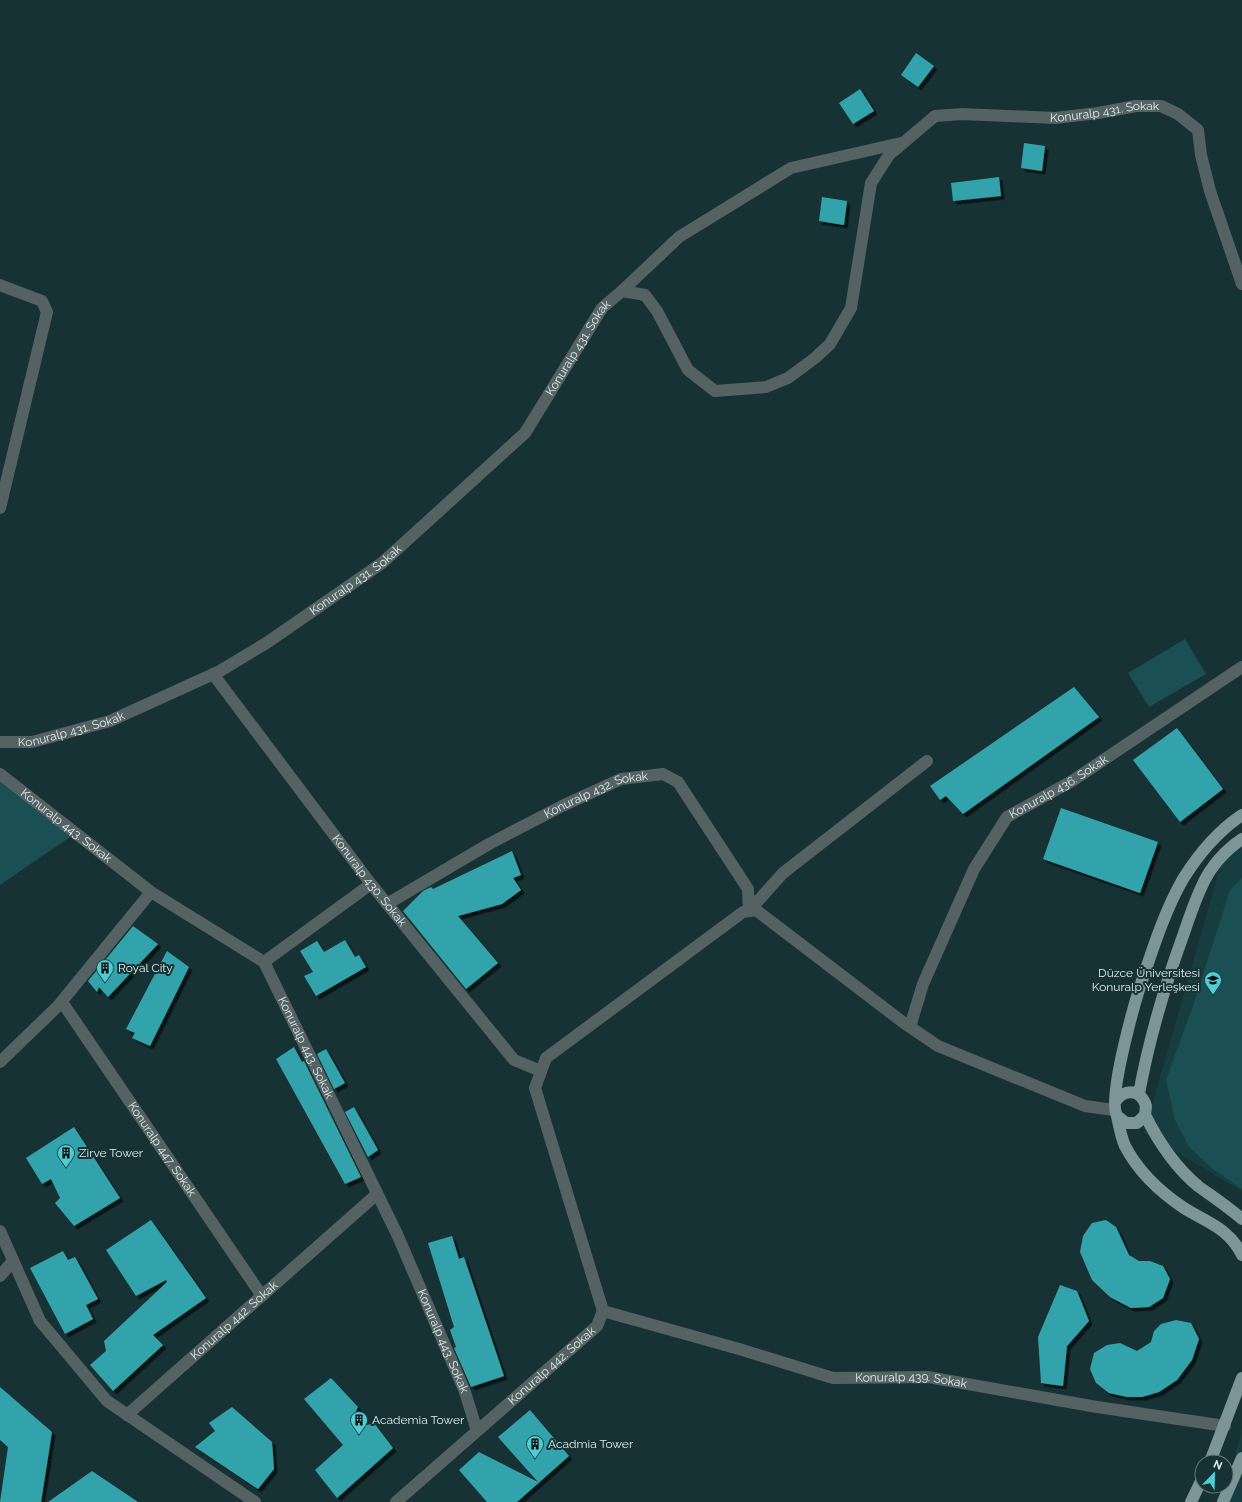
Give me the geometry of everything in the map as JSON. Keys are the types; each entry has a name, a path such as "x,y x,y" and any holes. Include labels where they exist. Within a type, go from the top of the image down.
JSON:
{"main road":[{"path":"1242,815 1228,824 1201,854 1183,880 1168,910 1145,970 1118,1074 1115,1110 1124,1145 1137,1167 1164,1194 1185,1208 1215,1224 1237,1244 1242,1255"},
{"path":"1242,838 1232,846 1210,871 1190,915 1173,964 1156,1022 1139,1094 1146,1106 1145,1115 1157,1139 1170,1157 1197,1185 1242,1219"},
{"path":"1139,1094 1125,1092 1119,1096 1115,1110 1121,1121 1131,1124 1137,1122 1145,1115"},
{"path":"1213,1454 1242,1378"},
{"path":"1223,1502 1242,1458"}],"street":[{"name":"Konuralp 431. Sokak","path":"622,291 645,295 657,311 688,370 715,391 766,387 788,378 815,358 830,344 851,308 871,183 889,155 934,116 962,114 1055,118 1098,113 1136,106 1161,106 1178,114 1198,130 1201,155 1210,191 1242,284"},
{"name":"Konuralp 431. Sokak","path":"0,742 32,742 110,721 213,674 268,642 382,563 525,433 602,308 679,237 791,168 902,143"},
{"path":"0,285 42,301 47,312 0,508"},
{"name":"Konuralp 436. Sokak","path":"910,1027 923,984 974,869 1007,818 1072,781 1242,667"},
{"name":"Konuralp 430. Sokak","path":"213,674 371,884 514,1060 541,1071"},
{"path":"748,911 783,873 927,761"},
{"name":"Konuralp 443. Sokak","path":"0,774 151,892 264,962 397,1234 465,1392 476,1431"},
{"name":"Konuralp 432. Sokak","path":"387,904 489,844 568,803 621,779 663,774 678,782 748,889 748,911"},
{"path":"264,962 371,884"},
{"path":"0,1062 62,1002 151,892"},
{"path":"603,1311 535,1088 546,1058 743,912 756,910 910,1027 938,1046 1085,1106 1115,1110"},
{"name":"Konuralp 447. Sokak","path":"62,1002 262,1296"},
{"name":"Konuralp 442. Sokak","path":"127,1415 377,1194"},
{"path":"0,1231 40,1321 107,1401 255,1502"},
{"path":"0,1276 13,1261"},
{"name":"Konuralp 442. Sokak","path":"396,1502 597,1326 603,1311"},
{"name":"Konuralp 439. Sokak","path":"603,1311 739,1349 833,1378 928,1377 1097,1407 1225,1426"}],"shaded area":[{"path":"1185,639 1206,674 1149,707 1128,673"},
{"path":"0,779 73,835 0,885"},
{"name":"Düzce Üniversitesi Konuralp Yerleşkesi","path":"1242,848 1242,1191 1144,1133 1223,857"},
{"name":"Düzce Üniversitesi Konuralp Yerleşkesi","path":"1242,878 1242,1189 1213,1169 1189,1147 1175,1120 1166,1080 1194,1003 1230,890"},
{"path":"1242,1429 1242,1502 1223,1502 1225,1494 1234,1494 1234,1460"}],"building":[{"path":"916,53 934,66 918,87 901,75"},
{"path":"860,89 874,111 853,124 839,103"},
{"path":"1024,143 1045,146 1042,171 1021,168"},
{"path":"999,177 1001,196 953,201 951,183"},
{"path":"822,197 847,201 844,225 819,221"},
{"path":"1074,687 1099,717 963,814 946,796 940,800 930,786"},
{"path":"1177,728 1223,789 1180,822 1133,760"},
{"path":"1061,808 1158,842 1140,893 1043,859"},
{"path":"512,851 521,875 513,878 521,890 502,904 458,916 498,963 466,989 403,911 423,891 431,887 433,889"},
{"path":"133,926 158,944 108,997 99,987 97,992 88,981"},
{"path":"345,940 355,957 359,955 366,967 316,996 304,976 313,972 300,951 317,941 324,952"},
{"path":"167,951 189,967 150,1046 132,1038 135,1033 126,1029"},
{"path":"294,1047 302,1062 304,1061 361,1177 345,1184 276,1059"},
{"path":"326,1049 345,1083 334,1089 317,1054"},
{"path":"354,1107 378,1150 368,1157 345,1112"},
{"name":"Zirve Tower","path":"74,1127 120,1198 74,1226 55,1203 60,1198 51,1179 42,1184 26,1158"},
{"path":"151,1220 206,1298 153,1335 163,1345 113,1391 90,1365 106,1351 104,1341 167,1282 166,1280 136,1296 106,1250"},
{"path":"1106,1220 1116,1227 1129,1255 1139,1261 1150,1261 1163,1266 1170,1279 1163,1298 1149,1307 1131,1308 1110,1297 1092,1280 1080,1252 1083,1236 1092,1223"},
{"path":"452,1236 459,1259 464,1257 504,1376 471,1387 454,1348 456,1347 450,1330 454,1327 428,1243"},
{"path":"63,1251 68,1260 75,1257 98,1299 86,1305 93,1319 65,1334 30,1268"},
{"path":"1060,1285 1077,1291 1089,1321 1067,1346 1063,1386 1041,1383 1038,1337"},
{"path":"1176,1320 1191,1323 1199,1339 1192,1360 1177,1380 1159,1392 1142,1397 1127,1397 1109,1393 1096,1383 1090,1369 1094,1353 1107,1345 1120,1343 1137,1351 1151,1342 1154,1331 1161,1324"},
{"name":"Academia Tower","path":"331,1378 358,1407 355,1413 367,1425 374,1423 393,1448 337,1498 315,1470 343,1445 304,1399"},
{"path":"0,1387 52,1432 41,1502 0,1502 8,1447 0,1440"},
{"path":"232,1407 272,1442 274,1469 258,1489 195,1447 215,1431 209,1423"},
{"name":"Acadmia Tower","path":"530,1410 569,1456 517,1502 487,1502 459,1470 479,1452 538,1482 498,1437"},
{"path":"92,1471 138,1502 48,1502"}],"place":[{"name":"Royal City","path":"105,983"},
{"name":"Düzce Üniversitesi Konuralp Yerleşkesi","path":"1213,995"},
{"name":"Zirve Tower","path":"66,1168"},
{"name":"Academia Tower","path":"359,1435"},
{"name":"Acadmia Tower","path":"535,1459"}]}
